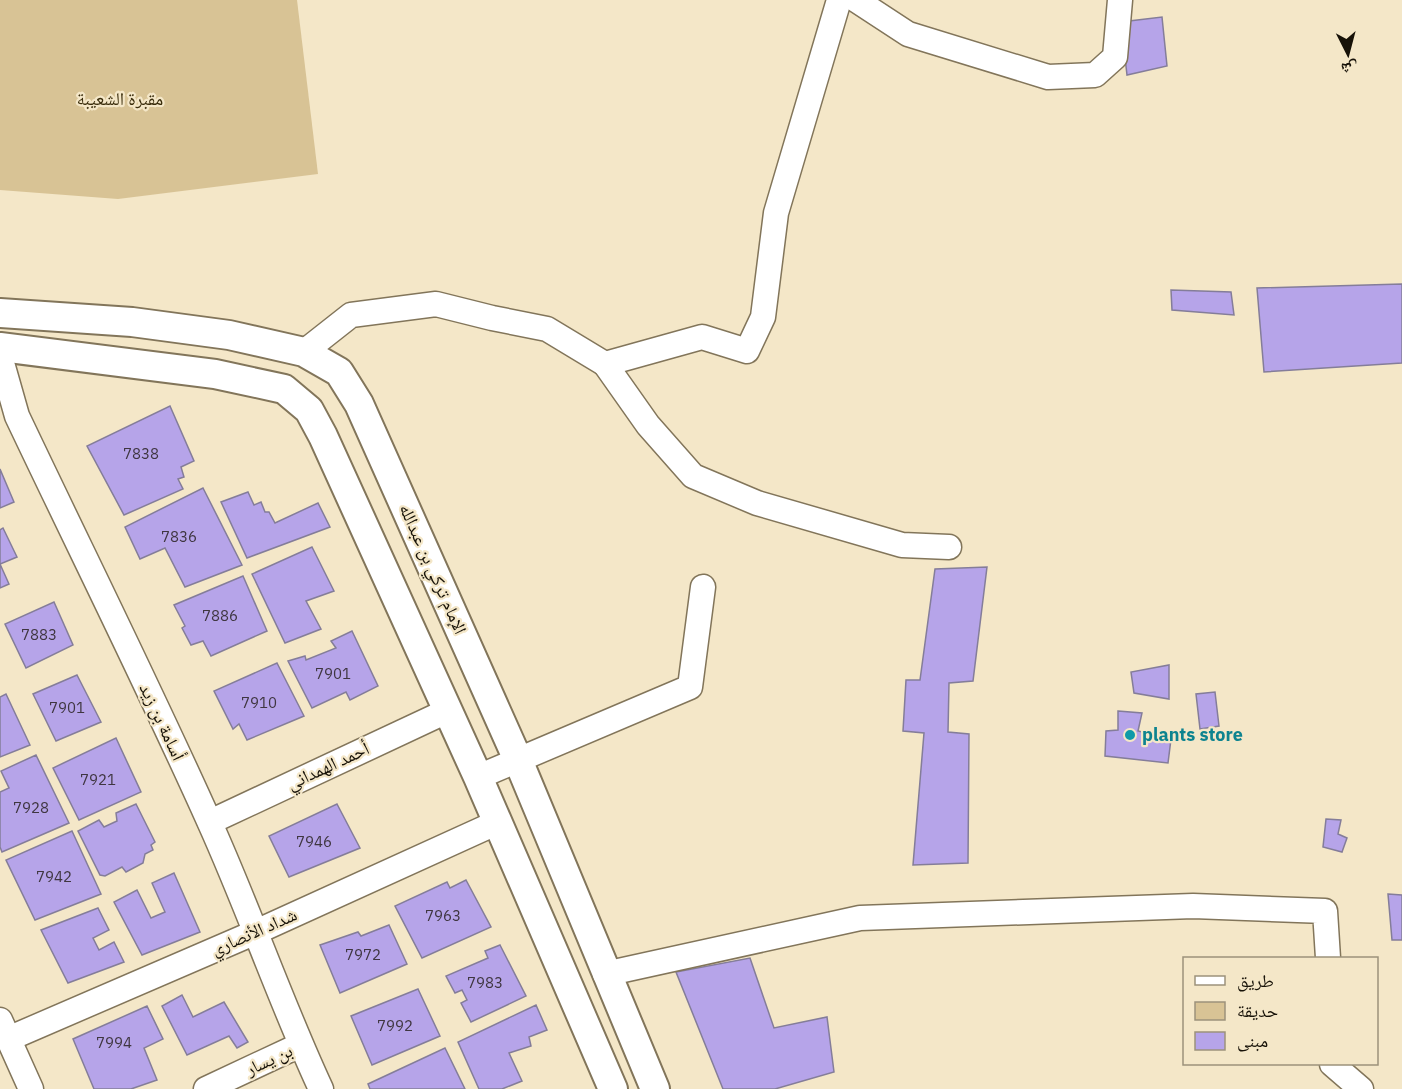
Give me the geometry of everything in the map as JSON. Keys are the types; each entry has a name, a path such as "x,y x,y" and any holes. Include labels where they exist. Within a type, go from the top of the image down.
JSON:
{"street":[{"path":"605,364 702,337 747,351 763,317 776,213 839,0"},
{"path":"856,0 908,34 1048,77 1095,75 1115,57 1120,0"},
{"path":"304,352 351,315 436,304 547,329 605,364 648,425 693,476 757,503 902,545 949,547"},
{"name":"الإمام تركي بن عبدالله","path":"0,313 132,322 229,335 304,352 339,372 359,404 518,760 605,974 655,1089"},
{"path":"0,347 215,374 284,388 309,410 323,436 478,777 614,1089"},
{"name":"أسامة بن زيد","path":"0,356 17,416 210,822 300,1045 321,1089"},
{"path":"478,777 690,687 703,587"},
{"name":"أحمد الهمداني","path":"210,822 447,711"},
{"name":"شداد الأنصاري","path":"4,1030 256,932 498,822"},
{"path":"605,974 861,918 1193,906 1325,911 1328,957"},
{"path":"4,1030 31,1089"},
{"name":"بن يسار","path":"206,1089 300,1045"},
{"path":"1333,1065 1361,1089"}],"green space":[{"name":"مقبرة الشعيبة","path":"0,0 297,0 318,174 118,199 0,190"}],"building":[{"path":"1162,17 1167,66 1127,75 1121,22"},
{"path":"1402,284 1402,363 1264,372 1257,288"},
{"path":"1171,290 1231,292 1234,315 1172,310"},
{"path":"170,406 194,461 181,467 184,477 178,479 183,489 124,515 87,446"},
{"path":"0,469 14,502 0,508"},
{"path":"203,488 242,565 185,587 165,548 140,559 125,527"},
{"path":"248,492 254,505 261,502 265,512 269,512 275,523 318,503 330,527 247,558 221,502"},
{"path":"3,528 17,557 0,564 0,530"},
{"path":"312,547 334,591 306,601 321,629 285,643 252,574"},
{"path":"0,564 9,584 0,588"},
{"path":"987,567 973,681 949,683 948,732 969,734 968,863 913,865 924,733 903,731 906,680 920,680 935,569"},
{"path":"243,576 267,631 211,656 203,641 191,645 182,628 185,626 174,605"},
{"path":"54,602 73,645 26,668 5,624"},
{"path":"352,631 378,686 350,700 346,692 312,708 288,661 305,656 306,660 336,648 331,641"},
{"path":"277,663 304,716 247,740 239,724 233,729 214,691"},
{"path":"1169,665 1169,699 1134,693 1131,672"},
{"path":"77,675 101,722 56,741 33,694"},
{"path":"1215,692 1219,726 1200,729 1196,694"},
{"path":"6,694 30,745 0,757 0,697"},
{"name":"plants store","path":"1118,711 1142,713 1138,731 1171,739 1168,763 1105,756 1106,731 1118,730"},
{"path":"116,738 141,792 79,820 53,768"},
{"path":"36,755 69,823 2,852 0,847 0,792 9,788 1,771"},
{"path":"136,804 155,842 151,845 153,850 145,854 143,863 126,872 122,867 105,876 100,875 78,831 99,820 104,827 117,821 116,813"},
{"path":"337,804 360,848 289,877 269,836"},
{"path":"1326,819 1341,820 1338,834 1347,838 1342,852 1323,847"},
{"path":"72,831 101,894 35,920 6,860"},
{"path":"174,873 200,932 142,955 114,902 137,890 151,918 165,912 152,883"},
{"path":"466,880 491,927 422,958 395,906 447,882 450,888"},
{"path":"1388,894 1402,895 1402,940 1392,940"},
{"path":"98,908 109,930 93,938 99,950 114,942 124,962 68,983 41,930"},
{"path":"389,925 407,964 340,993 320,945 358,932 361,936"},
{"path":"500,945 526,996 471,1022 461,1003 467,1000 462,990 455,993 446,976 488,958 485,951"},
{"path":"750,958 774,1028 827,1017 834,1072 775,1089 723,1089 676,972"},
{"path":"418,989 440,1036 372,1065 351,1016"},
{"path":"182,995 193,1017 224,1002 248,1042 237,1048 229,1036 187,1055 162,1006"},
{"path":"536,1005 547,1030 529,1037 531,1046 509,1053 522,1081 502,1089 479,1089 458,1042"},
{"path":"147,1006 163,1039 144,1048 157,1080 131,1089 94,1089 73,1039"},
{"path":"445,1048 465,1089 370,1089 368,1084"}],"place":[{"name":"plants store","path":"1130,735"}]}
